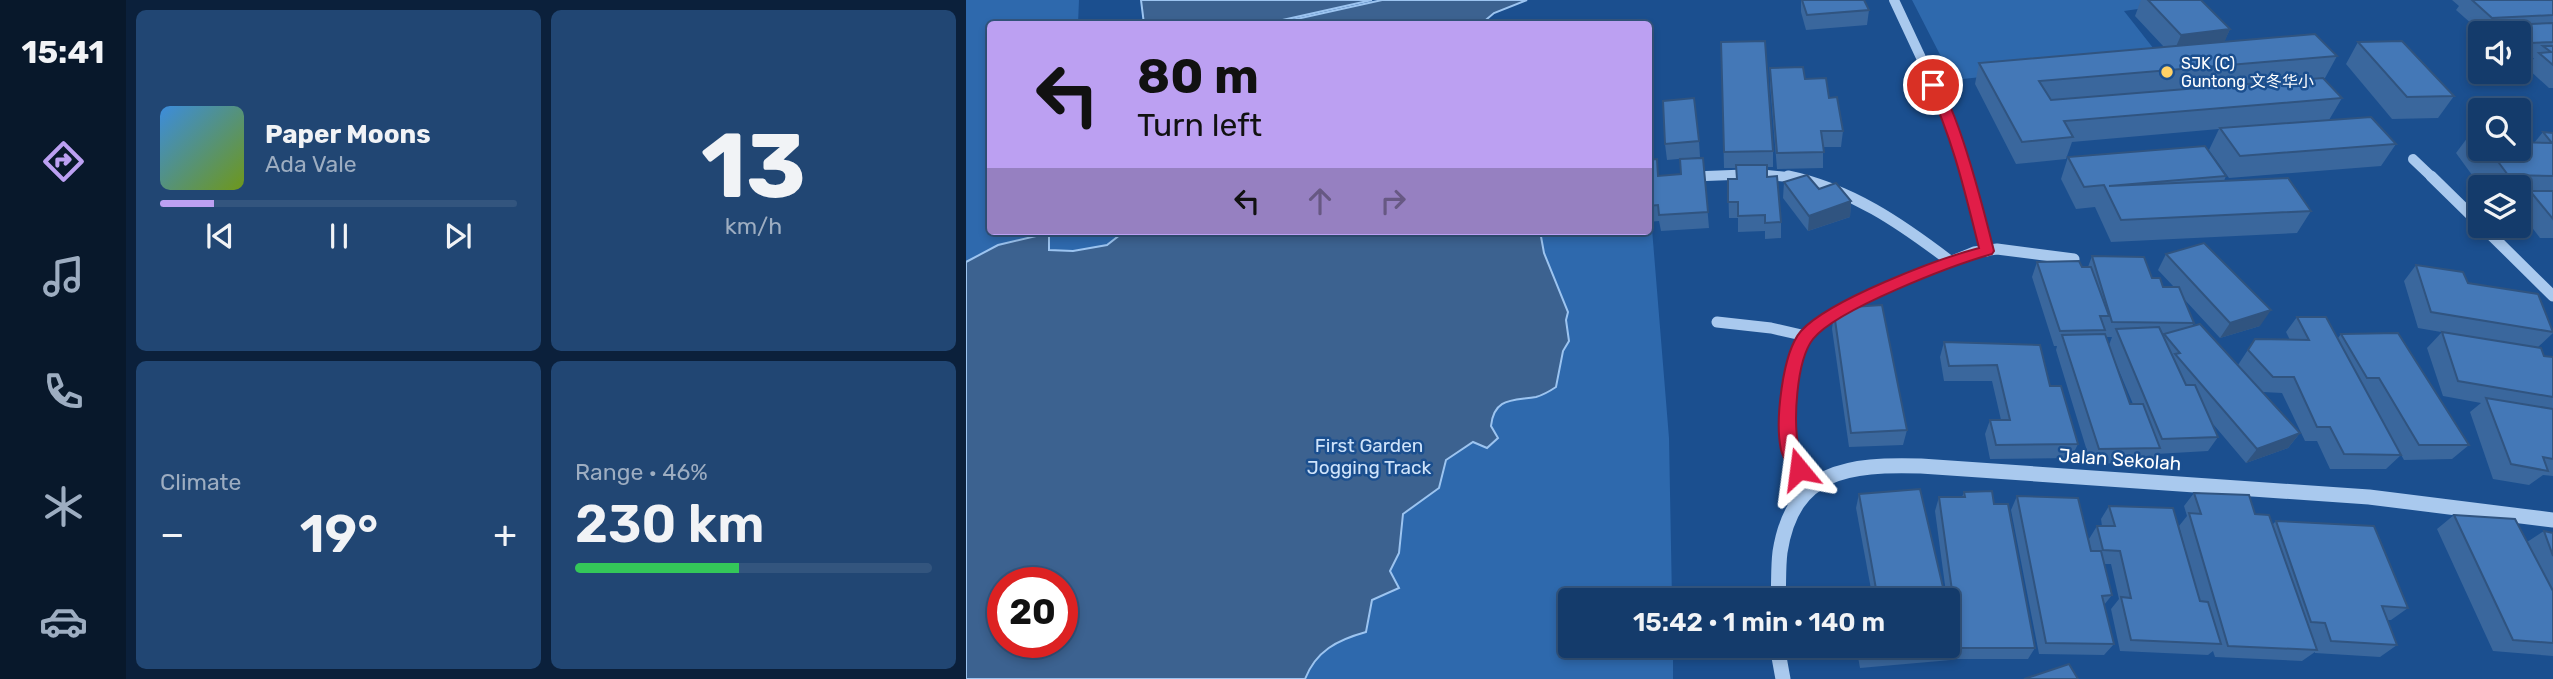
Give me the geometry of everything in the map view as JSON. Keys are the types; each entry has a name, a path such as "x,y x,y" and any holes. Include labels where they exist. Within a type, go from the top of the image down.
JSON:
{"street":[{"path":"1894,0 1945,109 1966,170 1987,251"},
{"path":"2413,159 2468,212"},
{"path":"1706,176 1786,175 1822,184 1868,205 1950,261"},
{"path":"2494,238 2553,296"},
{"path":"1778,588 1780,550 1793,507 1808,487 1790,450 1788,383 1806,336 1837,312 1950,261 1997,249 2074,259"},
{"path":"1717,322 1771,328 1806,336"},
{"name":"Jalan Sekolah","path":"1808,487 1827,475 1852,467 1921,466 2369,497 2553,520"},
{"path":"1779,658 1783,679"}],"green space":[{"name":"First Garden Jogging Track","path":"966,0 1079,0 1078,21 987,21 987,235 1652,235 1652,229 1669,438 1672,588 1558,588 1558,658 1673,658 1673,679 966,679"},
{"path":"1912,0 2168,0 2172,4 2124,11 2161,58 1953,80"}],"shaded area":[{"path":"1141,0 1372,0 1278,21 1144,21"},
{"path":"1382,0 1527,0 1494,13 1485,21 1288,21"},
{"name":"First Garden Jogging Track","path":"1040,235 1049,235 1049,250 1073,251 1107,245 1120,235 1541,235 1544,253 1568,312 1566,320 1569,341 1563,351 1556,387 1539,396 1512,400 1500,405 1491,426 1498,438 1487,448 1473,442 1446,460 1439,488 1403,514 1399,553 1390,571 1399,588 1372,600 1366,632 1337,643 1321,654 1305,679 966,679 966,262 998,245"}],"building":[{"path":"1802,0 1864,0 1869,10 1807,15"},
{"path":"2148,0 2201,0 2230,29 2181,35"},
{"path":"2472,0 2553,0 2553,15 2492,18"},
{"path":"2553,23 2553,42 2531,43 2531,24"},
{"path":"2315,34 2337,56 2039,81 2051,100 2323,78 2342,98 2064,121 2073,137 2022,142 1979,63"},
{"path":"1765,41 1773,151 1724,152 1721,42"},
{"path":"2402,41 2454,96 2407,97 2358,42"},
{"path":"2543,46 2553,46 2553,65 2539,53 2551,52"},
{"path":"1803,67 1805,79 1826,78 1829,98 1837,97 1843,131 1821,131 1824,152 1777,153 1770,68"},
{"path":"1694,98 1699,141 1665,144 1663,101"},
{"path":"2371,117 2396,144 2240,156 2220,128"},
{"path":"2543,132 2553,133 2553,176 2508,175 2498,161 2531,161 2531,142 2552,143"},
{"path":"2205,146 2226,176 2109,186 2288,178 2311,211 2121,220 2104,185 2084,187 2068,157"},
{"path":"1703,158 1708,212 1659,215 1658,205 1652,206 1652,160 1657,159 1658,176 1681,174 1680,159"},
{"path":"1736,165 1767,165 1767,177 1777,176 1781,222 1765,223 1765,215 1738,216 1738,202 1728,202 1728,179 1737,179"},
{"path":"1807,175 1819,189 1836,183 1851,201 1809,216 1784,182"},
{"path":"2531,191 2553,191 2553,219 2531,192"},
{"path":"2204,243 2271,310 2230,323 2166,254"},
{"path":"2092,256 2144,257 2152,278 2160,278 2163,287 2179,287 2194,323 2112,322"},
{"path":"2079,261 2082,267 2091,267 2109,316 2100,316 2105,330 2060,331 2037,262"},
{"path":"2416,265 2463,272 2468,283 2538,294 2553,332 2431,312"},
{"path":"1882,305 1907,430 1851,433 1834,313 1852,307"},
{"path":"2297,317 2326,317 2401,455 2344,454 2330,427 2317,427 2294,377 2273,377 2248,350 2255,339 2309,340"},
{"path":"2200,324 2300,433 2257,449 2175,354 2180,353 2164,334"},
{"path":"2159,327 2186,385 2195,385 2218,437 2162,439 2116,329"},
{"path":"2442,332 2541,348 2544,356 2553,357 2553,397 2458,381"},
{"path":"2398,333 2469,445 2419,445 2379,378 2367,378 2341,334"},
{"path":"2105,334 2130,404 2143,404 2160,448 2099,449 2062,335"},
{"path":"1944,342 2040,345 2050,386 2061,386 2078,444 1996,445 1990,420 2010,420 1997,365 1949,366"},
{"path":"2486,398 2553,409 2553,459 2543,457 2548,471 2511,464"},
{"path":"1920,489 1943,588 1876,588 1859,494"},
{"path":"1992,491 1994,504 2008,504 2035,648 1960,648 1960,588 1952,588 1939,497 1965,497 1964,492"},
{"path":"2194,493 2249,495 2255,514 2269,515 2317,650 2228,646 2189,513 2201,514"},
{"path":"2017,496 2078,498 2091,551 2101,551 2112,595 2102,596 2114,644 2046,643"},
{"path":"2109,506 2173,508 2200,601 2208,602 2221,644 2131,640 2121,597 2131,598 2120,551 2103,550 2097,526 2115,526"},
{"path":"2454,515 2515,519 2553,591 2553,643 2513,640"},
{"path":"2276,521 2374,526 2408,608 2382,606 2397,645 2331,641 2325,623 2311,622"},
{"path":"2544,531 2553,533 2553,556"},
{"path":"2069,664 2078,679 2024,679"}],"place":[{"name":"SJK (C) Guntong 文冬华小","path":"2167,72"}],"route":[{"path":"1799,469 1790,450 1788,383 1806,336 1837,312 1950,261 1974,252 1987,251 1966,170 1945,109 1933,85"}]}
